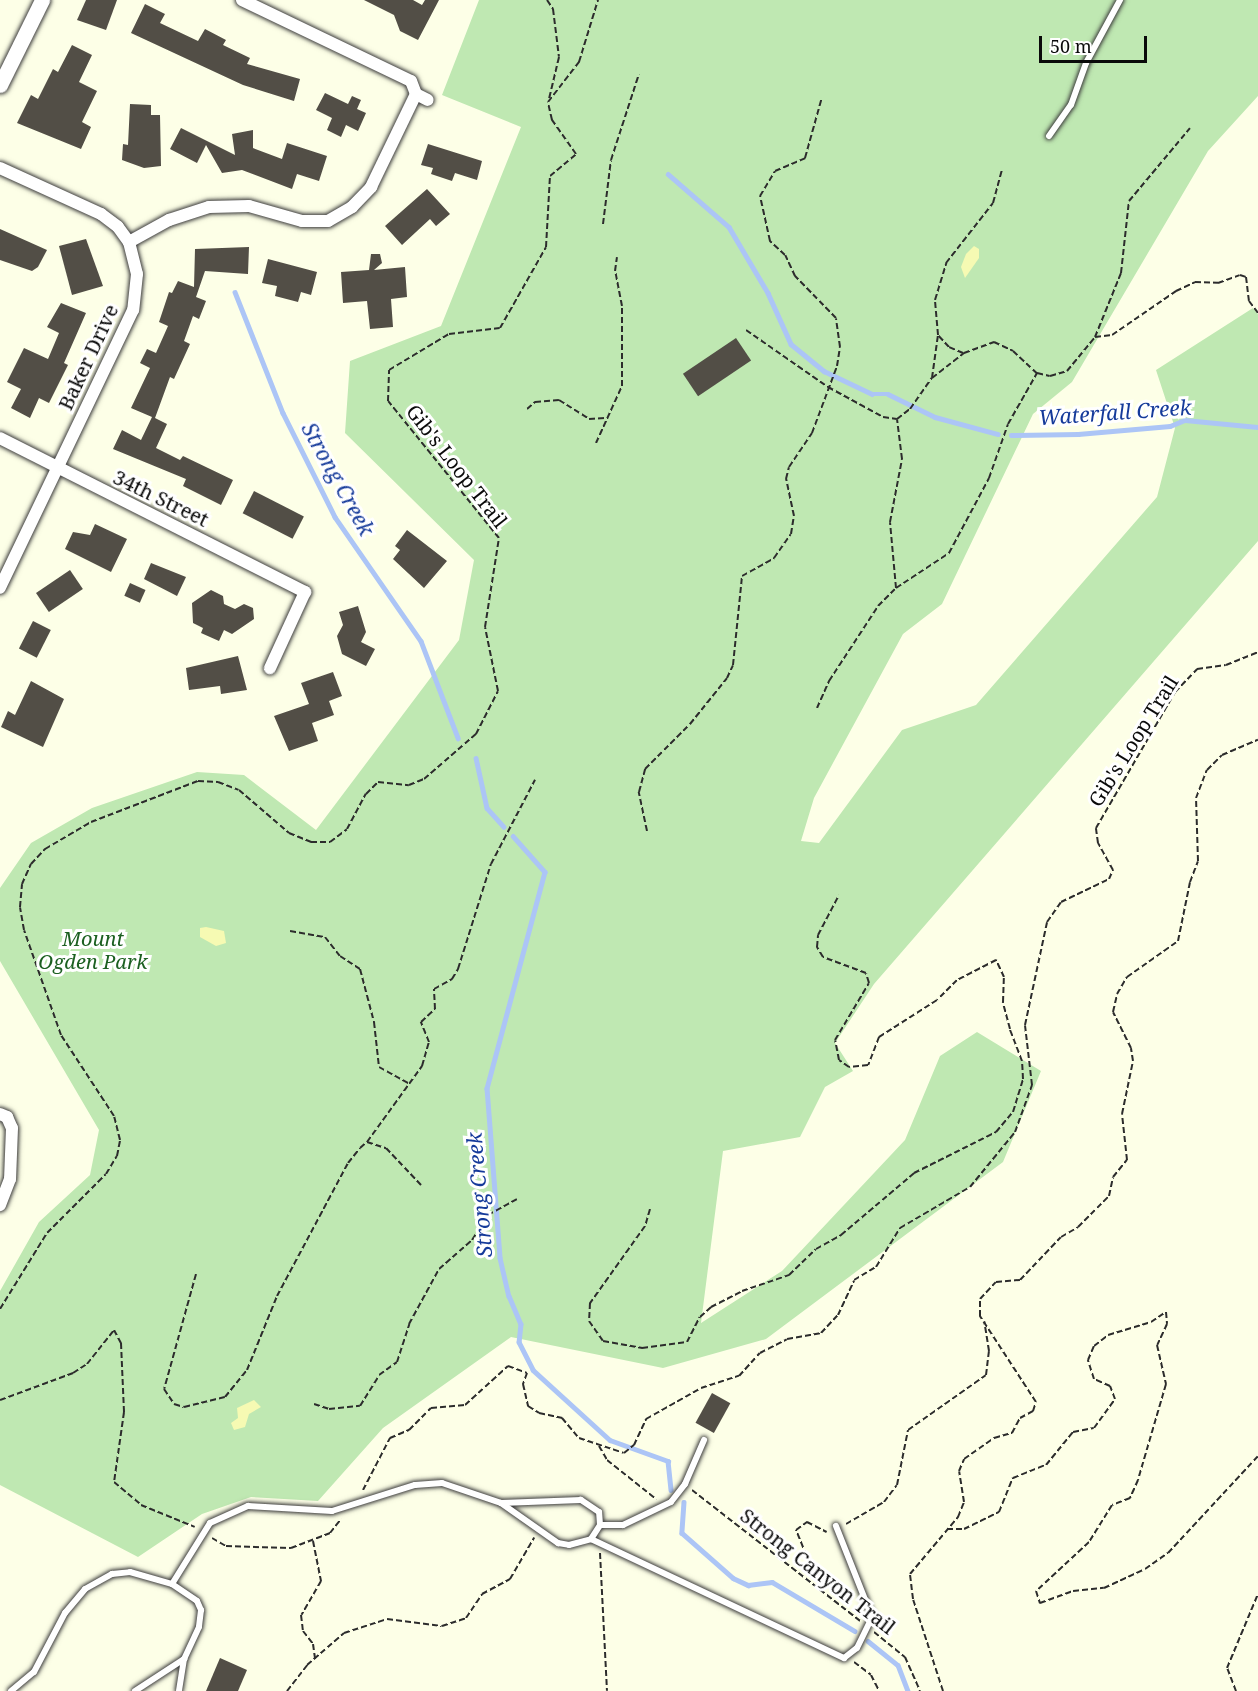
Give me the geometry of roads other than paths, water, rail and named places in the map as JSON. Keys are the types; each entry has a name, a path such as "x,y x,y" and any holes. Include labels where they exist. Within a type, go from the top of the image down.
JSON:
{"street":[{"path":"0,85 42,0"},
{"path":"242,0 411,81 416,94 428,100"},
{"path":"0,168 101,214 118,227 129,242 170,220 209,207 249,206 302,222 328,221 352,207 371,187 416,94"},
{"name":"Baker Drive","path":"0,588 133,310 137,274 129,242"},
{"name":"34th Street","path":"0,438 305,592 270,668"},
{"path":"0,1114 7,1117 12,1128 10,1179 0,1205"}],"lane":[{"path":"1049,136 1071,105 1086,63 1120,0"},
{"path":"600,1525 623,1525 666,1506 685,1484 704,1440"},
{"path":"172,1584 203,1530 219,1516 248,1506 321,1512 350,1508 428,1484 453,1484 501,1503 539,1531 569,1545 591,1539 600,1525 599,1512 581,1500 501,1503"},
{"path":"591,1539 846,1658 857,1648 868,1628 872,1611 836,1530"},
{"path":"11,1691 34,1672 65,1613 97,1581 130,1572 172,1584 197,1601 201,1610 199,1627 184,1659 178,1691"},
{"path":"135,1691 184,1659"}],"waterway":[{"path":"668,174 729,227 768,293 791,344 824,371 872,394 888,394 935,417 998,434"},
{"name":"Strong Creek","path":"235,292 283,413 335,517 421,641 458,738"},
{"name":"Waterfall Creek","path":"1011,435 1078,434 1170,426 1185,420 1258,427"},
{"name":"Strong Creek","path":"476,758 487,808 504,827"},
{"name":"Strong Creek","path":"513,836 545,872 487,1088 500,1258 509,1296 521,1324 519,1342 533,1370 610,1440 668,1461 671,1490"},
{"name":"Strong Creek","path":"684,1502 682,1533 733,1578 748,1585 772,1582 855,1631"},
{"name":"Strong Creek","path":"868,1641 898,1665 908,1691"}],"park label":[{"name":"Mount Ogden Park","path":"93,950"}]}
